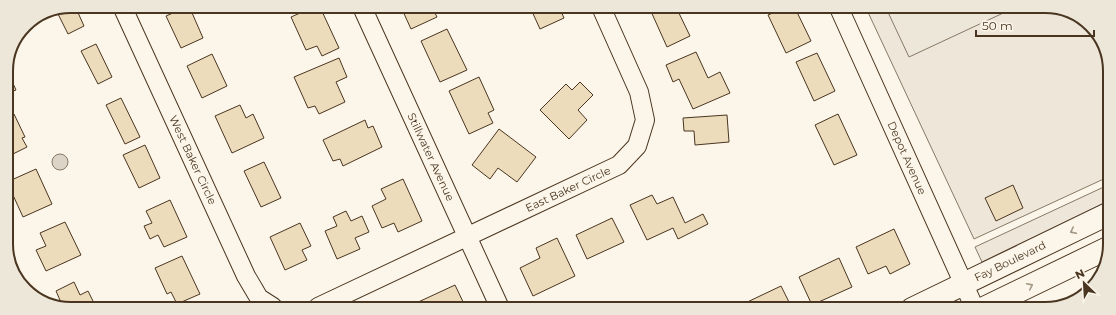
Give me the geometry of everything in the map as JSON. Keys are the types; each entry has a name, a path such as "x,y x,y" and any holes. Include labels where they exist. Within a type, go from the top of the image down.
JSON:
{"main road":[{"name":"Fay Boulevard","path":"927,302 1103,216"},
{"path":"996,302 1103,250"}],"street":[{"name":"West Baker Circle","path":"125,13 246,276 259,298 265,302"},
{"name":"Stillwater Avenue","path":"365,13 497,302"},
{"name":"East Baker Circle","path":"468,236 619,165 637,146 645,120 639,92 603,13"},
{"name":"Depot Avenue","path":"841,13 972,302"},
{"path":"329,302 468,236"}],"shaded area":[{"path":"868,13 1053,13 1067,17 1083,27 1097,45 1102,60 1103,71 1103,179 974,239"},
{"path":"888,13 1003,13 909,57"},
{"path":"57,154 63,154 68,159 66,168 63,170 57,170 52,165 52,159"},
{"path":"1103,187 1103,203 982,262 975,247"}],"building":[{"path":"78,13 84,26 68,34 58,14"},
{"path":"173,13 192,13 203,38 181,48 166,16"},
{"path":"300,13 323,13 339,48 322,56 317,46 306,50 291,17"},
{"path":"404,13 435,13 437,17 411,29"},
{"path":"533,13 562,13 564,18 540,29"},
{"path":"652,13 679,13 690,36 667,47"},
{"path":"773,13 797,13 811,41 786,53 768,15"},
{"path":"447,29 467,70 440,82 421,41"},
{"path":"96,44 112,77 98,84 81,51"},
{"path":"696,52 708,78 720,72 730,93 693,109 679,79 673,82 666,65"},
{"path":"817,53 835,91 814,101 796,62"},
{"path":"212,54 227,86 202,98 187,66"},
{"path":"339,58 347,77 336,82 345,102 319,114 315,106 308,108 294,77"},
{"path":"479,77 494,110 488,113 493,123 469,134 449,91"},
{"path":"580,82 593,95 578,110 587,120 569,139 540,110 566,84 572,90"},
{"path":"13,83 16,90 13,91"},
{"path":"121,98 140,137 125,144 106,105"},
{"path":"240,105 246,118 253,114 264,138 232,153 215,116"},
{"path":"13,114 25,137 22,138 27,147 13,154"},
{"path":"838,114 857,155 834,165 815,125"},
{"path":"727,115 729,142 695,145 694,131 684,131 683,118"},
{"path":"365,120 368,128 373,126 382,147 343,166 340,159 333,161 323,140"},
{"path":"499,129 536,157 517,182 498,168 490,179 472,165"},
{"path":"145,145 160,178 139,188 123,155"},
{"path":"264,162 281,198 261,207 244,171"},
{"path":"36,169 52,204 23,217 13,195 13,179"},
{"path":"403,179 422,221 398,232 394,223 382,228 372,206 386,199 381,189"},
{"path":"1013,185 1023,208 996,221 985,198"},
{"path":"652,195 657,204 673,197 685,223 703,214 708,224 678,239 673,228 647,240 630,205"},
{"path":"170,200 187,237 164,247 158,235 150,239 144,226 152,223 146,211"},
{"path":"346,211 351,221 362,216 369,232 355,238 360,249 337,259 325,231 337,226 333,217"},
{"path":"612,218 624,242 587,259 576,235"},
{"path":"65,222 81,255 46,271 36,250 46,246 40,233"},
{"path":"300,223 311,246 302,250 307,260 285,270 270,237"},
{"path":"894,229 910,264 890,274 886,266 868,274 856,247"},
{"path":"557,238 575,276 533,296 520,268 540,258 536,248"},
{"path":"182,256 200,294 182,302 176,302 171,292 167,294 155,268"},
{"path":"839,258 852,287 819,302 811,302 799,277"},
{"path":"74,282 80,295 88,291 94,302 60,301 56,291"},
{"path":"455,285 463,302 418,302"},
{"path":"781,286 789,302 747,302"}]}
